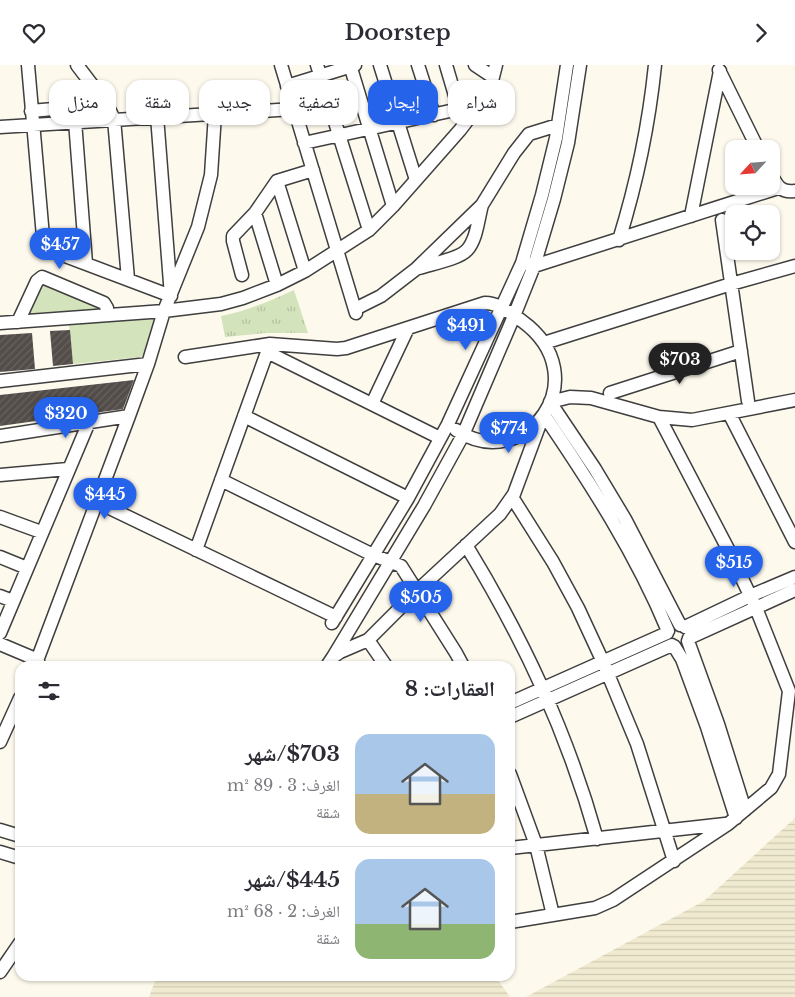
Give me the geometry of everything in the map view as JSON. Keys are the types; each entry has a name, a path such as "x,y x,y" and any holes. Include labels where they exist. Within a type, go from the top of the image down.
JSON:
{"street":[{"path":"28,65 44,248 172,296"},
{"path":"77,65 88,80"},
{"path":"281,65 285,80"},
{"path":"299,80 319,70 352,65 394,206"},
{"path":"380,65 385,80"},
{"path":"418,65 423,80"},
{"path":"446,65 450,80"},
{"path":"475,65 494,71"},
{"path":"331,661 391,562 464,435 514,316 528,264 558,125 567,65"},
{"path":"97,502 334,620 408,497 448,424 501,307 528,264 554,199 568,143 580,65"},
{"path":"619,240 632,198 644,141 655,65"},
{"path":"692,216 718,68"},
{"path":"718,68 754,140"},
{"path":"319,70 369,230"},
{"path":"31,111 49,109"},
{"path":"0,127 49,123"},
{"path":"75,125 86,263"},
{"path":"115,125 128,279"},
{"path":"158,125 172,296"},
{"path":"37,661 148,364 164,311 172,296 198,227 211,175 214,125"},
{"path":"299,125 355,311 416,269 482,205 514,153 529,134 558,125"},
{"path":"304,143 389,125"},
{"path":"399,125 416,180"},
{"path":"0,323 164,311 221,304 277,285 304,271 369,230 394,206 463,125"},
{"path":"242,275 233,236 255,213 277,181 312,170"},
{"path":"277,181 304,271"},
{"path":"780,189 795,191"},
{"path":"528,264 619,240 756,195"},
{"path":"416,269 459,255 467,250 475,233 482,205"},
{"path":"255,213 277,285"},
{"path":"722,220 748,401"},
{"path":"544,343 731,283 795,266"},
{"path":"18,321 37,281 42,277 104,303 107,309 106,315"},
{"path":"185,357 269,348 346,348 485,303 501,307 532,329 551,355 555,387 512,497 500,514 417,591 368,640 340,652 331,661"},
{"path":"372,404 408,328"},
{"path":"269,348 372,404 440,438"},
{"path":"196,550 269,348"},
{"path":"610,393 741,351"},
{"path":"0,381 148,364"},
{"path":"643,406 674,412 686,412 795,393"},
{"path":"550,402 570,397 591,398 659,417 692,419 795,399"},
{"path":"550,402 595,469 625,519 685,633 718,724 737,817"},
{"path":"729,413 793,534"},
{"path":"0,436 129,416"},
{"path":"244,416 408,497"},
{"path":"448,424 464,435 486,442 507,440 527,431 543,416"},
{"path":"543,416 586,477 640,572 670,639 682,659 737,817"},
{"path":"515,921 595,908 606,904 674,861 737,817 771,788 779,774 792,691 728,549 659,417"},
{"path":"0,633 89,421"},
{"path":"0,475 68,469"},
{"path":"221,480 373,555 401,566 460,661"},
{"path":"512,497 553,562 578,608 606,668 637,744 674,861"},
{"path":"0,517 41,532"},
{"path":"466,545 497,596 546,694 585,795 598,839"},
{"path":"0,557 27,568"},
{"path":"685,633 750,596 795,577"},
{"path":"670,639 673,626 685,633 756,608 795,589"},
{"path":"0,596 13,601"},
{"path":"515,714 546,694 670,639 683,645 685,633"},
{"path":"368,640 383,661"},
{"path":"0,644 32,661"},
{"path":"515,702 546,694"},
{"path":"0,742 15,710"},
{"path":"515,788 536,845 553,915"},
{"path":"515,847 664,831 737,817"},
{"path":"0,830 15,834"},
{"path":"0,852 15,856"},
{"path":"0,972 15,950"}],"shaded area":[{"path":"795,818 795,997 526,997 704,901"},
{"path":"155,981 499,981 510,997 149,997"}],"green space":[{"path":"45,281 101,304 99,310 30,316 26,314 27,309 32,308"},
{"path":"294,290 308,333 266,333 225,337 221,316 267,302"},
{"path":"149,317 155,323 146,354 140,357 73,364 69,325"}],"building":[{"path":"70,330 73,364 53,366 50,331"},
{"path":"32,333 35,369 0,372 0,335"},
{"path":"134,380 123,409 0,426 0,395"}]}
